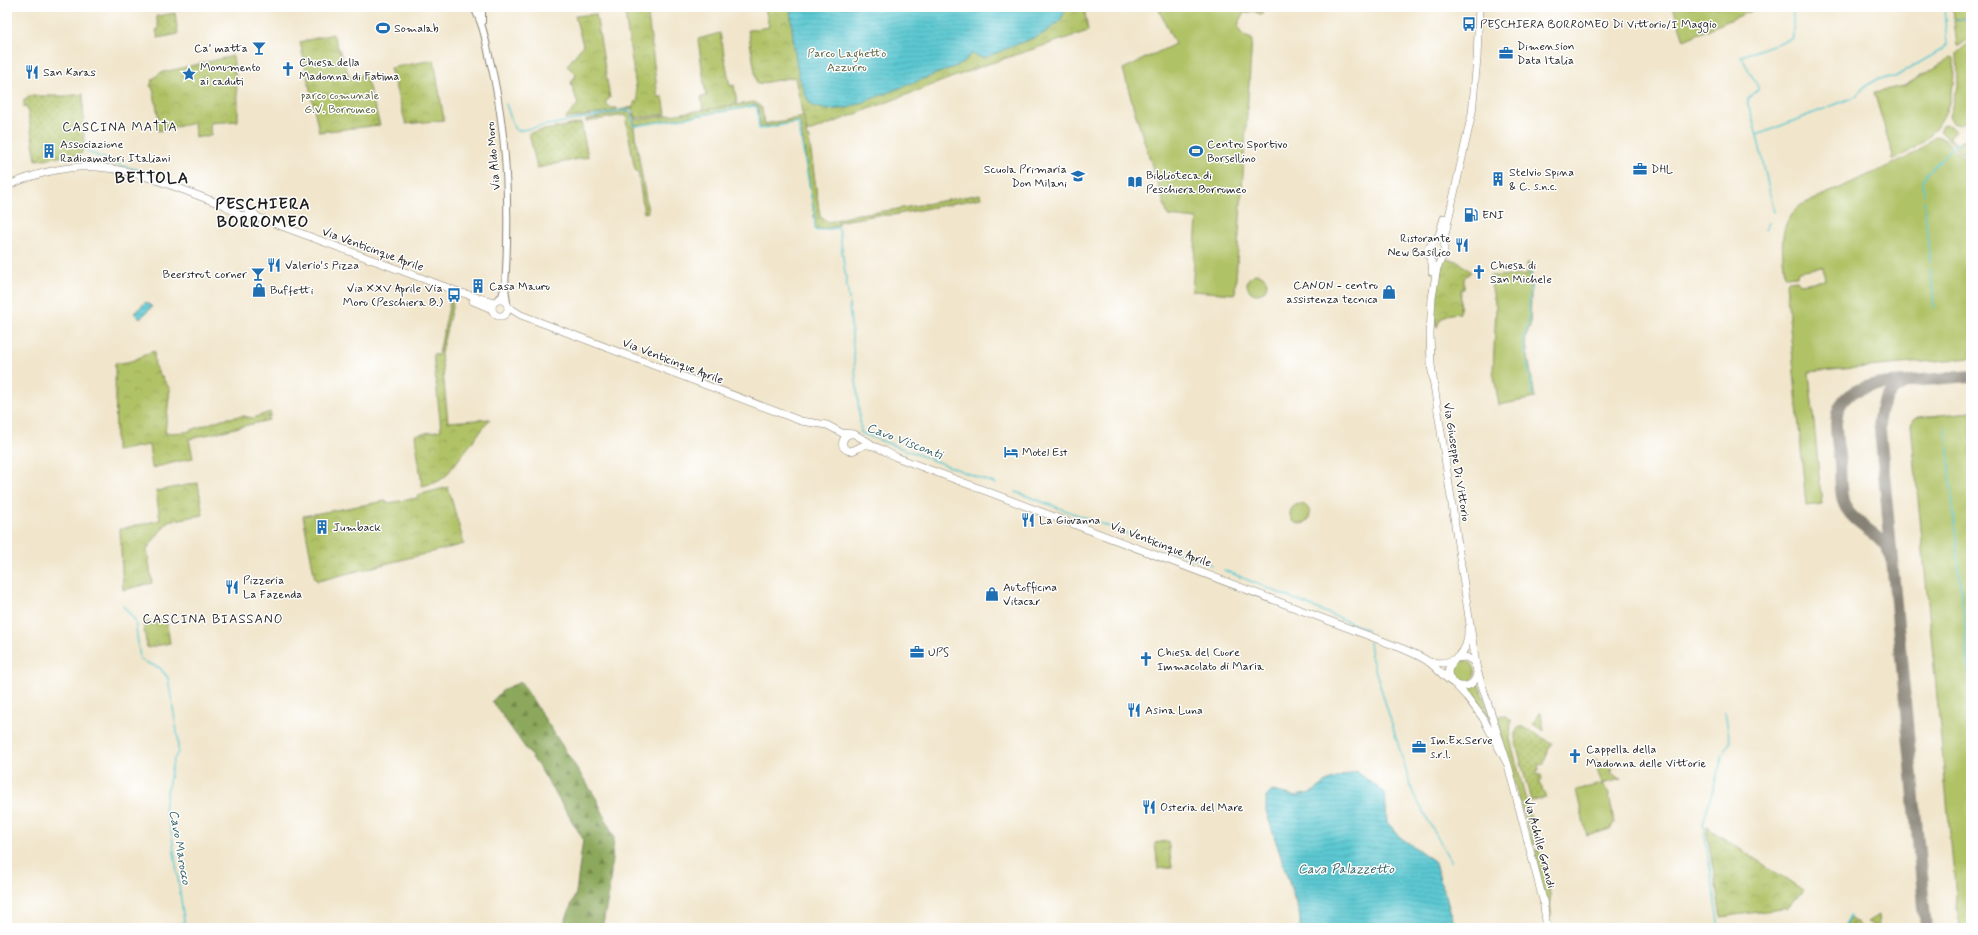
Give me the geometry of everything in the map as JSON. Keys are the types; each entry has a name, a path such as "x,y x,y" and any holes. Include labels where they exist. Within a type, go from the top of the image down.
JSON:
{"main road":[{"name":"Via Giuseppe Di Vittorio","path":"1477,670 1432,376 1431,316 1435,278 1440,258 1444,253 1443,247 1473,105 1478,53 1479,7"},
{"name":"Via Venticinque Aprile","path":"7,186 37,174 76,166 104,166 128,171 226,206 245,208 257,217 494,304"},
{"name":"Via Giuseppe Di Vittorio","path":"1454,660 1465,648 1468,631 1428,374 1427,307 1433,268 1432,258 1427,252 1440,232 1447,203 1458,173"},
{"path":"1431,244 1438,243 1443,247"},
{"path":"1432,258 1440,258"},
{"name":"Via Venticinque Aprile","path":"459,292 475,302 494,304 502,300 521,315 801,421 827,425 840,432 850,434"},
{"name":"Via Venticinque Aprile","path":"494,304 497,316 505,314 521,315"},
{"path":"505,314 507,305"},
{"name":"Via Venticinque Aprile","path":"819,424 840,438"},
{"path":"850,434 858,437 859,443 857,448 852,451 847,450 843,446 840,438 850,434"},
{"name":"Via Venticinque Aprile","path":"858,437 878,446 884,451"},
{"name":"Via Venticinque Aprile","path":"857,448 867,445 884,451 1320,619 1396,646 1429,662 1453,683"},
{"name":"Via Achille Grandi","path":"1454,660 1460,657 1467,658 1474,663 1477,670 1508,765 1543,900 1547,928"},
{"path":"1454,660 1449,666 1448,671 1449,677 1453,683 1461,686 1470,685 1476,678 1477,670"},
{"name":"Via Venticinque Aprile","path":"1429,662 1439,663 1454,660"},
{"name":"Via Achille Grandi","path":"1453,683 1480,714 1508,765"}],"street":[{"name":"Via Aldo Moro","path":"478,7 494,75 507,179 505,287 507,305"},
{"path":"494,304 502,296 505,287"}],"green space":[{"path":"624,7 647,7 658,97 663,97 666,114 637,118 632,109 619,110 633,107 635,102 638,101"},
{"name":"Parco Laghetto Azzurro","path":"765,7 1084,7 1088,31 985,65 806,133 795,77 757,84 748,30 769,27"},
{"name":"Centro Sportivo Borsellino","path":"1168,7 1263,7 1262,15 1254,11 1244,13 1239,22 1239,29 1243,35 1252,39 1235,294 1192,291 1197,219 1168,216 1133,106 1123,69 1175,44 1159,10"},
{"path":"1673,7 1760,7 1684,40"},
{"path":"1953,7 1971,7 1971,17 1954,19"},
{"path":"175,13 178,34 158,38 156,30 159,29 156,16"},
{"path":"596,14 610,98 606,101 610,108 617,108 617,111 565,119 578,104 571,83 576,75 567,66 583,45 575,16"},
{"path":"1971,19 1971,37 1957,46 1954,21"},
{"path":"720,33 730,86 734,85 737,104 703,110 701,97 706,96 698,39"},
{"name":"parco comunale G.V. Borromeo","path":"333,34 350,78 365,74 380,125 319,132 300,42"},
{"path":"1971,41 1971,123 1968,120 1959,125 1953,123 1949,116 1958,86 1957,53"},
{"path":"233,56 238,100 238,121 210,123 211,135 195,138 194,123 158,131 156,121 159,120 153,88 150,86 153,79 160,73"},
{"path":"1953,57 1954,77 1952,93 1941,120 1933,132 1922,142 1909,152 1893,160 1891,158 1893,156 1874,92 1904,86"},
{"path":"434,60 444,120 406,124 390,68"},
{"path":"83,94 84,146 81,154 36,160 27,107 24,107 24,100 28,99 28,96 66,96"},
{"path":"755,102 762,108 764,124 804,117 807,138 809,138 820,217 829,222 858,214 892,210 980,194 981,198 893,215 876,215 838,222 838,226 816,230 800,121 760,128 758,107 755,105 740,109 638,125 634,124 634,113 637,120"},
{"path":"624,111 629,112 632,116 648,212 644,213 638,172 635,170 626,121 628,119 624,115 586,122 586,120"},
{"path":"581,123 588,157 537,168 529,133"},
{"path":"1946,124 1955,131 1950,138 1956,144 1954,145 1940,131 1943,125"},
{"path":"1935,136 1945,140 1961,156 1971,160 1971,358 1809,372 1822,504 1806,506 1786,283 1788,281 1797,280 1800,284 1825,280 1823,267 1798,271 1797,276 1785,276 1782,246 1785,228 1793,212 1801,205 1904,159 1918,151"},
{"path":"1969,136 1971,137 1971,158 1965,156 1955,147"},
{"path":"1445,259 1458,261 1471,272 1464,278 1464,289 1461,289 1460,313 1446,316 1441,320 1437,327 1434,312 1435,292 1439,272"},
{"path":"1527,263 1532,263 1530,326 1525,338 1535,398 1499,405 1493,371 1496,307 1489,276 1527,275"},
{"path":"1257,274 1264,277 1267,284 1264,291 1257,294 1250,291 1247,284 1250,277"},
{"path":"450,302 453,303 441,353 448,422 490,419 445,477 435,483 422,486 415,435 441,430 433,354 437,355 439,353"},
{"path":"154,351 155,367 170,389 165,433 186,432 222,419 243,416 253,418 270,412 271,416 268,416 269,420 189,439 193,458 152,468 149,445 116,451 115,363 132,361"},
{"path":"1971,412 1971,925 1969,928 1959,928 1911,425 1913,419 1918,417"},
{"path":"198,483 203,515 168,521 147,549 152,583 123,590 120,529 160,520 156,491"},
{"path":"448,487 464,544 318,581 315,579 303,516 385,501 388,503 417,498 418,495"},
{"path":"1300,504 1307,507 1310,514 1307,521 1300,524 1293,521 1290,514 1293,507"},
{"path":"166,619 170,643 147,648 143,623"},
{"path":"1463,660 1471,664 1475,672 1471,680 1463,684 1455,680 1451,672 1455,664"},
{"path":"521,682 596,798 614,837 609,893 602,928 552,928 563,927 576,893 583,839 541,770 492,701 504,689"},
{"path":"1478,682 1490,716 1486,716 1464,690"},
{"path":"1541,713 1544,731 1533,724"},
{"path":"1500,715 1507,716 1511,720 1510,739 1537,843 1534,845 1532,844 1497,722"},
{"path":"1519,727 1523,727 1552,743 1549,747 1544,764 1538,764 1539,770 1536,771 1537,775 1541,775 1542,780 1539,781 1546,798 1531,801 1515,739 1515,733"},
{"path":"1593,758 1613,770 1611,773 1621,779 1602,784"},
{"path":"1602,784 1609,793 1614,823 1610,829 1587,836 1576,790"},
{"path":"1706,827 1803,890 1788,908 1721,917"},
{"path":"1168,841 1172,867 1158,869 1155,843"},
{"path":"1539,850 1550,894 1551,916 1548,916 1534,852"},
{"path":"1878,915 1879,928 1867,922"},
{"path":"1850,918 1863,928 1844,928"}],"water":[{"name":"Parco Laghetto Azzurro","path":"790,7 1067,7 1060,21 1043,34 984,58 971,54 962,64 848,108 828,110 812,106 806,97 798,72"},
{"path":"146,302 152,307 140,319 134,313"},
{"name":"Cava Palazzetto","path":"1356,771 1385,793 1387,822 1400,837 1434,861 1456,928 1300,928 1300,916 1266,811 1266,797 1272,791 1295,796 1311,793 1328,781"}],"waterway":[{"path":"1774,212 1757,135 1748,104 1748,99 1758,90 1758,87 1741,56 1793,38 1793,7"},
{"path":"1944,7 1945,21 1947,20"},
{"path":"1954,20 1971,18"},
{"path":"1757,135 1857,96 1864,87 1880,78 1895,77 1943,49 1947,44 1945,21"},
{"path":"506,104 514,128 517,131 626,110 632,112 633,125 636,126 754,106 757,108 759,129 798,122 815,218 815,229 817,231 839,229 849,300"},
{"path":"1954,146 1958,142"},
{"path":"1924,194 1923,181 1926,174 1952,148"},
{"path":"86,151 122,166 153,173"},
{"path":"1924,200 1930,263"},
{"path":"1765,230 1769,223"},
{"path":"1531,265 1528,325 1523,339 1533,396"},
{"path":"1931,269 1934,308"},
{"name":"Cavo Visconti","path":"849,304 861,433 996,484"},
{"path":"1946,427 1971,700"},
{"path":"1016,492 1212,565"},
{"path":"1224,570 1368,630"},
{"name":"Cavo Marocco","path":"123,606 135,620 140,659 160,668 168,678 178,738 178,752 173,761 164,808 171,830 184,921 181,928"},
{"path":"1369,642 1371,656 1413,793 1451,862"},
{"path":"1719,928 1703,824 1722,757 1730,742 1725,712"},
{"path":"1843,928 1850,916"}],"taxiway":[{"path":"1926,928 1879,419 1882,405 1893,390 1911,381 1971,376"},
{"path":"1890,554 1881,540 1856,520 1846,508 1841,492 1836,423 1838,410 1843,401 1851,394 1870,386 1904,382"}],"place":[{"name":"PESCHIERA BORROMEO Di Vittorio/I Maggio","path":"1469,24"},
{"name":"Somalab","path":"383,28"},
{"name":"Ca' matta","path":"259,48"},
{"name":"Dimension Data Italia","path":"1506,53"},
{"name":"Chiesa della Madonna di Fatima","path":"288,69"},
{"name":"San Karas","path":"32,72"},
{"name":"Monumento ai caduti","path":"189,74"},
{"name":"Associazione Radioamatori Italiani","path":"49,151"},
{"name":"Centro Sportivo Borsellino","path":"1196,151"},
{"name":"DHL","path":"1640,169"},
{"name":"Scuola Primaria Don Milani","path":"1078,176"},
{"name":"Stelvio Spina & C. s.n.c.","path":"1498,179"},
{"name":"Biblioteca di Peschiera Borromeo","path":"1135,182"},
{"name":"ENI","path":"1471,215"},
{"name":"Ristorante New Basilico","path":"1462,245"},
{"name":"Valerio's Pizza","path":"274,265"},
{"name":"Chiesa di San Michele","path":"1479,272"},
{"name":"Beerstrot corner","path":"258,274"},
{"name":"Casa Mauro","path":"478,286"},
{"name":"Buffetti","path":"259,290"},
{"name":"CANON - centro assistenza tecnica","path":"1389,292"},
{"name":"Via XXV Aprile Via Moro (Peschiera B.)","path":"454,295"},
{"name":"Motel Est","path":"1011,452"},
{"name":"La Giovanna","path":"1028,520"},
{"name":"Jumback","path":"322,527"},
{"name":"Pizzeria La Fazenda","path":"232,587"},
{"name":"Autofficina Vitacar","path":"992,594"},
{"name":"UPS","path":"917,652"},
{"name":"Chiesa del Cuore Immacolato di Maria","path":"1146,659"},
{"name":"Asina Luna","path":"1134,710"},
{"name":"Im.Ex.Serve s.r.l.","path":"1419,747"},
{"name":"Cappella della Madonna delle Vittorie","path":"1575,756"},
{"name":"Osteria del Mare","path":"1149,807"}],"district":[{"name":"CASCINA MATTA","path":"120,126"},
{"name":"BETTOLA","path":"152,177"},
{"name":"PESCHIERA BORROMEO","path":"263,212"},
{"name":"CASCINA BIASSANO","path":"213,618"}]}
